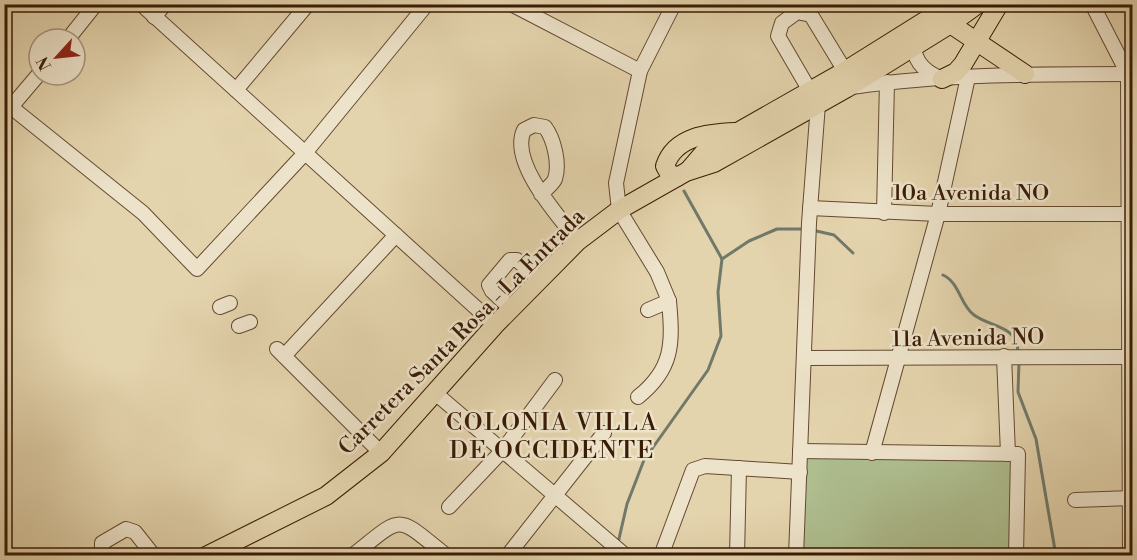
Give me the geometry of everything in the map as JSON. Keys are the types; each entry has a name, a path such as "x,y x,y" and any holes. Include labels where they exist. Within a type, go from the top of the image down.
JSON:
{"main road":[{"path":"682,174 714,164 814,97 913,47 944,20 952,4"},
{"path":"846,79 920,26 989,8"},
{"path":"942,79 956,72 963,64 977,40 989,8"},
{"path":"989,8 990,36 1004,60"},
{"path":"944,20 1025,74"},
{"path":"682,174 706,150 737,132 814,97"},
{"name":"Carretera Santa Rosa - La Entrada","path":"206,555 326,495 381,453 495,325 578,241 619,210 682,174"}],"street":[{"path":"78,27 96,4"},
{"path":"141,4 495,325"},
{"path":"154,16 165,4"},
{"path":"236,90 308,4"},
{"path":"28,87 12,107 143,213 197,269 305,153 427,4"},
{"path":"511,4 639,71"},
{"path":"638,397 653,385 667,364 671,349 669,301 657,272 619,210 616,183 639,71 674,4"},
{"path":"1092,4 1130,74 1130,555"},
{"path":"796,555 814,97 778,36 782,23 797,12 811,15 846,79 886,82 1025,74 1130,74"},
{"path":"920,26 913,47 915,58 923,69 942,79"},
{"path":"872,453 938,214 968,77"},
{"path":"884,213 886,82"},
{"path":"541,194 578,241"},
{"name":"10a Avenida NO","path":"810,208 884,213 1131,214"},
{"path":"381,453 280,352 396,235"},
{"path":"203,276 221,256"},
{"path":"511,309 492,291 489,285 510,260 520,262 540,280"},
{"path":"648,310 669,301"},
{"path":"1008,454 1014,356"},
{"name":"11a Avenida NO","path":"804,358 1131,357"},
{"path":"449,507 503,450 555,380"},
{"path":"434,392 624,554"},
{"path":"508,555 604,433"},
{"path":"800,451 1018,454 1016,555"},
{"path":"661,555 693,470 705,466 800,472"},
{"path":"737,555 740,468"},
{"path":"1075,500 1131,498"},
{"path":"352,555 394,523 404,523 447,555"},
{"path":"102,555 102,543 126,529 135,532 152,555"}],"green space":[{"path":"800,451 1018,454 1016,555 795,556"}],"waterway":[{"path":"618,543 627,504 644,460 708,370 721,336 718,292 722,259 684,191"},
{"path":"722,259 749,241 777,229 805,229"},
{"path":"812,230 834,235 853,253"},
{"path":"943,275 953,283 969,311 1002,328 1013,337 1017,343 1018,352"},
{"path":"1019,362 1018,392 1036,439 1056,556"}],"district":[{"name":"COLONIA VILLA DE OCCIDENTE","path":"552,436"}]}
